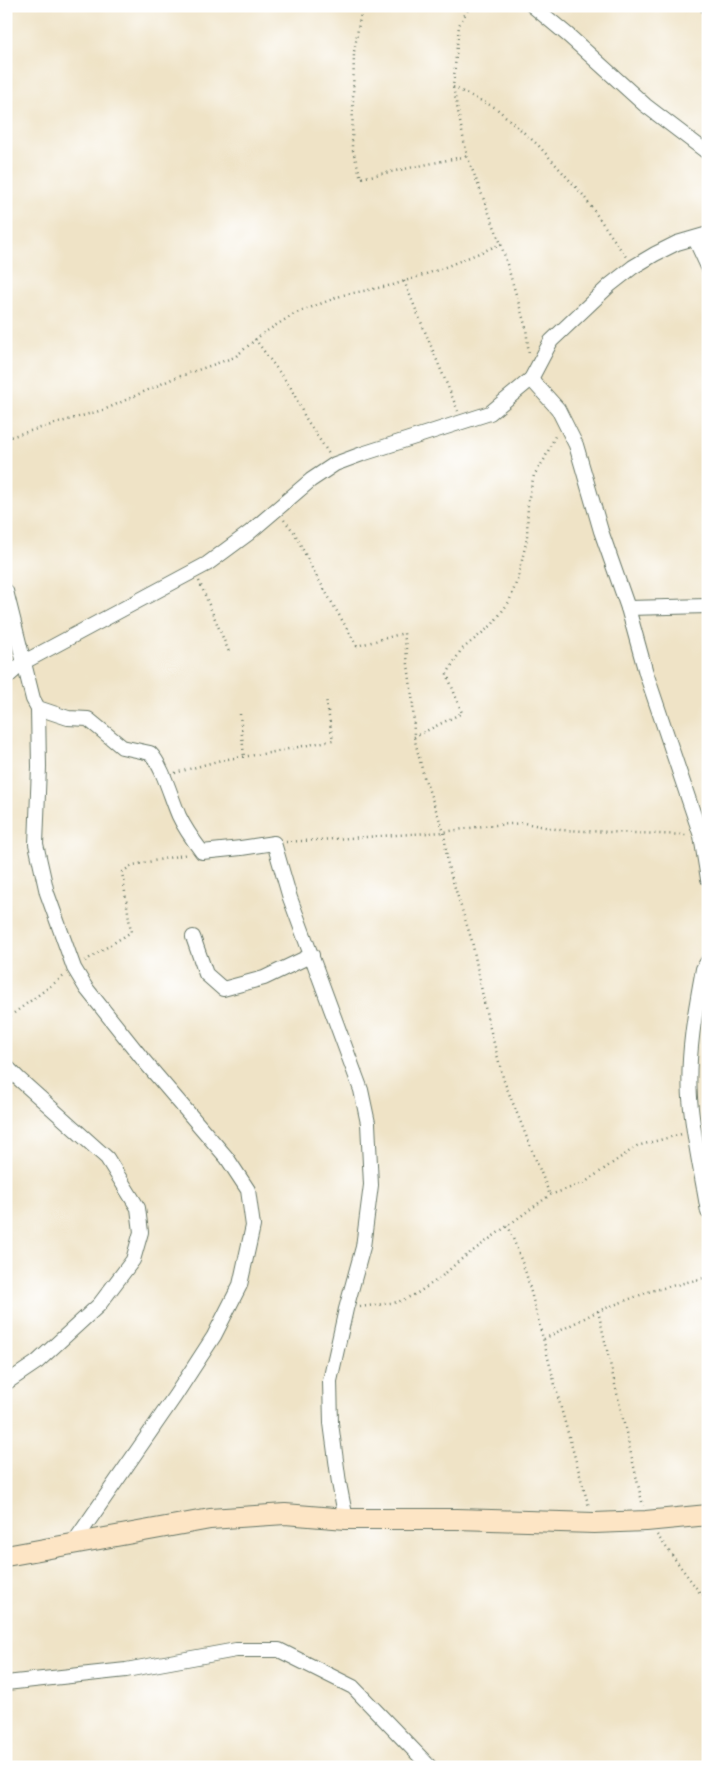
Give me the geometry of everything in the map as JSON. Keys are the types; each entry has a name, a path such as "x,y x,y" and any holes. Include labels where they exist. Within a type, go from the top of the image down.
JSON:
{"main road":[{"path":"6,1556 210,1519 285,1514 346,1519 458,1519 594,1523 708,1516"}],"street":[{"path":"533,6 645,105 708,153"},
{"path":"6,678 24,662 207,564 249,533 311,480 336,464 490,413 531,379 551,341 610,284 633,267 678,243 702,237 708,267"},
{"path":"531,379 558,409 576,445 601,531 628,608 646,673 701,836 708,879"},
{"path":"6,591 33,699 38,708 39,766 36,844 47,893 74,968 86,988 139,1055 227,1158 248,1190 253,1226 240,1284 214,1336 170,1404 72,1545"},
{"path":"628,608 708,606"},
{"path":"38,708 68,718 88,719 122,747 150,753 156,761 179,817 202,852 274,843 290,898 361,1090 368,1123 371,1185 363,1247 346,1309 330,1381 331,1423 346,1519"},
{"path":"193,937 206,974 223,989 264,978 312,954"},
{"path":"708,961 702,969 692,1033 690,1097 708,1212"},
{"path":"6,1066 19,1080 107,1158 138,1208 141,1232 134,1260 99,1305 37,1362 6,1383"},
{"path":"6,1683 126,1670 236,1650 279,1650 353,1687 430,1767"}],"path":[{"path":"362,6 354,52 352,147 361,178 467,156"},
{"path":"470,6 459,25 454,86 467,156 500,244 526,328 531,379"},
{"path":"454,86 496,108 538,145 583,195 633,267"},
{"path":"6,438 106,409 172,379 235,357 278,324 302,311 343,295 404,281 438,270 500,244"},
{"path":"404,281 463,422"},
{"path":"255,340 290,388 305,417 336,464"},
{"path":"414,737 462,713 447,674 461,650 492,625 509,602 518,578 527,538 528,501 534,475 556,436 558,409"},
{"path":"276,509 294,532 313,570 357,646 404,633 413,704 414,737 424,777 444,832 448,866 472,941 487,1017 504,1081 550,1195"},
{"path":"194,571 229,652"},
{"path":"162,776 221,760 333,740 326,699"},
{"path":"240,714 244,757"},
{"path":"274,843 444,832 483,826 524,823 561,830 701,836"},
{"path":"6,1020 74,968 131,932 122,872 133,864 202,852"},
{"path":"346,1309 398,1302 416,1294 550,1195 584,1183 637,1146 694,1131"},
{"path":"508,1225 526,1273 562,1412 594,1523"},
{"path":"544,1339 598,1311 652,1291 708,1277"},
{"path":"598,1311 646,1521 700,1593 708,1597"}]}
